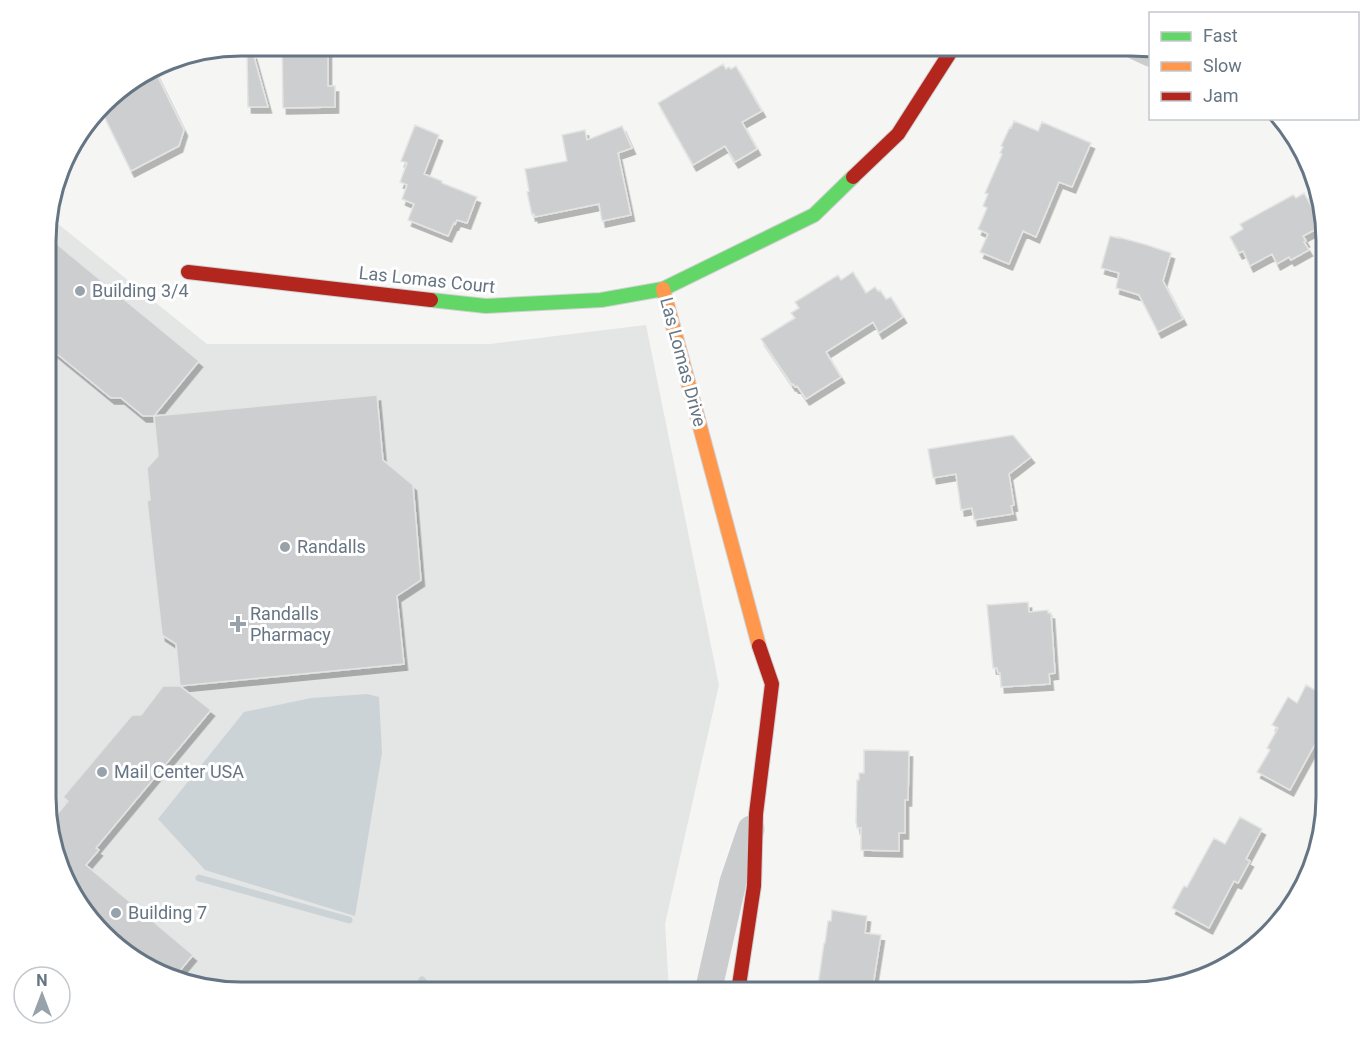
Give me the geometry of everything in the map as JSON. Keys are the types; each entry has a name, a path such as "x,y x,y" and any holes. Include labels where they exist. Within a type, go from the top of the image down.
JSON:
{"street":[{"name":"Las Lomas Drive","path":"739,982 753,886 756,814 772,684 757,638 663,289 814,215 898,134 948,56"},
{"name":"Las Lomas Court","path":"188,272 486,306 601,300 663,289"},
{"name":"Las Lomas Drive","path":"710,982 733,882 756,814"}],"shaded area":[{"path":"57,223 207,344 490,344 646,325 719,685 665,924 668,981 229,981 193,975 148,957 119,936 94,909 70,867 59,832 56,808"},
{"path":"367,694 379,697 382,753 355,916 205,870 158,819 244,712 311,698"}],"building":[{"path":"247,56 254,56 268,107 248,107"},
{"path":"282,56 328,56 328,86 335,86 335,107 283,108"},
{"path":"723,64 726,69 736,66 762,111 742,122 757,149 735,162 725,146 693,165 658,103"},
{"path":"157,76 184,130 179,146 131,171 104,117 128,94"},
{"path":"1014,121 1038,131 1042,122 1091,143 1072,187 1059,182 1036,237 1023,231 1009,264 980,252 988,234 978,229 987,208 983,206 988,194 985,193 1002,154 1000,153 1003,147 1001,146"},
{"path":"415,125 439,135 424,174 477,197 467,223 457,220 448,236 408,220 414,204 402,199 407,185 400,182 407,163 401,161"},
{"path":"622,126 632,148 618,153 631,215 602,221 599,204 535,217 534,214 532,215 525,169 567,161 562,135 585,130 587,140"},
{"path":"1304,193 1312,208 1315,230 1303,236 1309,250 1291,260 1289,257 1277,264 1272,254 1250,266 1243,251 1239,253 1230,237 1243,229 1240,224 1293,195 1296,198"},
{"path":"1110,236 1171,253 1163,281 1183,319 1158,332 1139,295 1116,288 1119,273 1101,268"},
{"name":"Building 3/4","path":"56,243 199,361 154,416 143,416 121,398 111,398 56,353"},
{"path":"853,272 866,293 875,287 886,299 891,297 903,317 879,333 873,322 826,352 841,377 806,399 797,386 792,385 761,339 795,318 791,313 799,308 795,302 838,275 841,280"},
{"name":"Randalls","path":"377,395 383,460 413,485 421,580 397,596 404,664 180,686 176,644 162,635 147,501 150,500 147,468 158,456 154,416"},
{"path":"1013,435 1031,457 1009,474 1014,505 1011,506 1013,514 974,520 972,508 961,510 956,474 933,478 928,449"},
{"path":"1028,602 1029,612 1048,610 1048,613 1051,613 1055,673 1049,674 1050,684 1001,687 1000,673 997,668 993,668 987,605"},
{"path":"1306,685 1315,690 1315,744 1290,790 1257,772 1270,750 1267,748 1278,728 1272,725 1288,697 1297,703"},
{"path":"163,686 180,686 211,710 96,848 99,850 86,865 193,955 180,971 148,957 128,943 94,909 70,867 59,832 57,815 68,801 63,797 132,715 141,715"},
{"path":"864,750 909,751 905,833 899,833 899,851 861,850 861,828 857,828 856,821 857,780 859,780 859,773 864,773"},
{"path":"1240,817 1262,829 1246,859 1250,861 1238,883 1234,881 1209,928 1172,908 1184,886 1187,887 1214,838 1225,844"},
{"path":"832,910 867,916 865,933 881,935 874,982 818,982 828,921 831,921"}],"waterway":[{"path":"199,878 349,920"}],"traffic: fast":[{"path":"431,300 486,306 601,300 663,289 814,215 853,177"}],"traffic: slow":[{"path":"663,289 759,646"}],"traffic: jam":[{"path":"853,177 898,134 948,56"},
{"path":"188,272 431,300"},
{"path":"740,982 754,886 756,814 772,684 759,646"}],"place":[{"name":"Building 3/4","path":"80,291"},
{"name":"Randalls","path":"285,547"},
{"name":"Randalls Pharmacy","path":"238,624"},
{"name":"Mail Center USA","path":"102,772"},
{"name":"Building 7","path":"116,913"}]}
